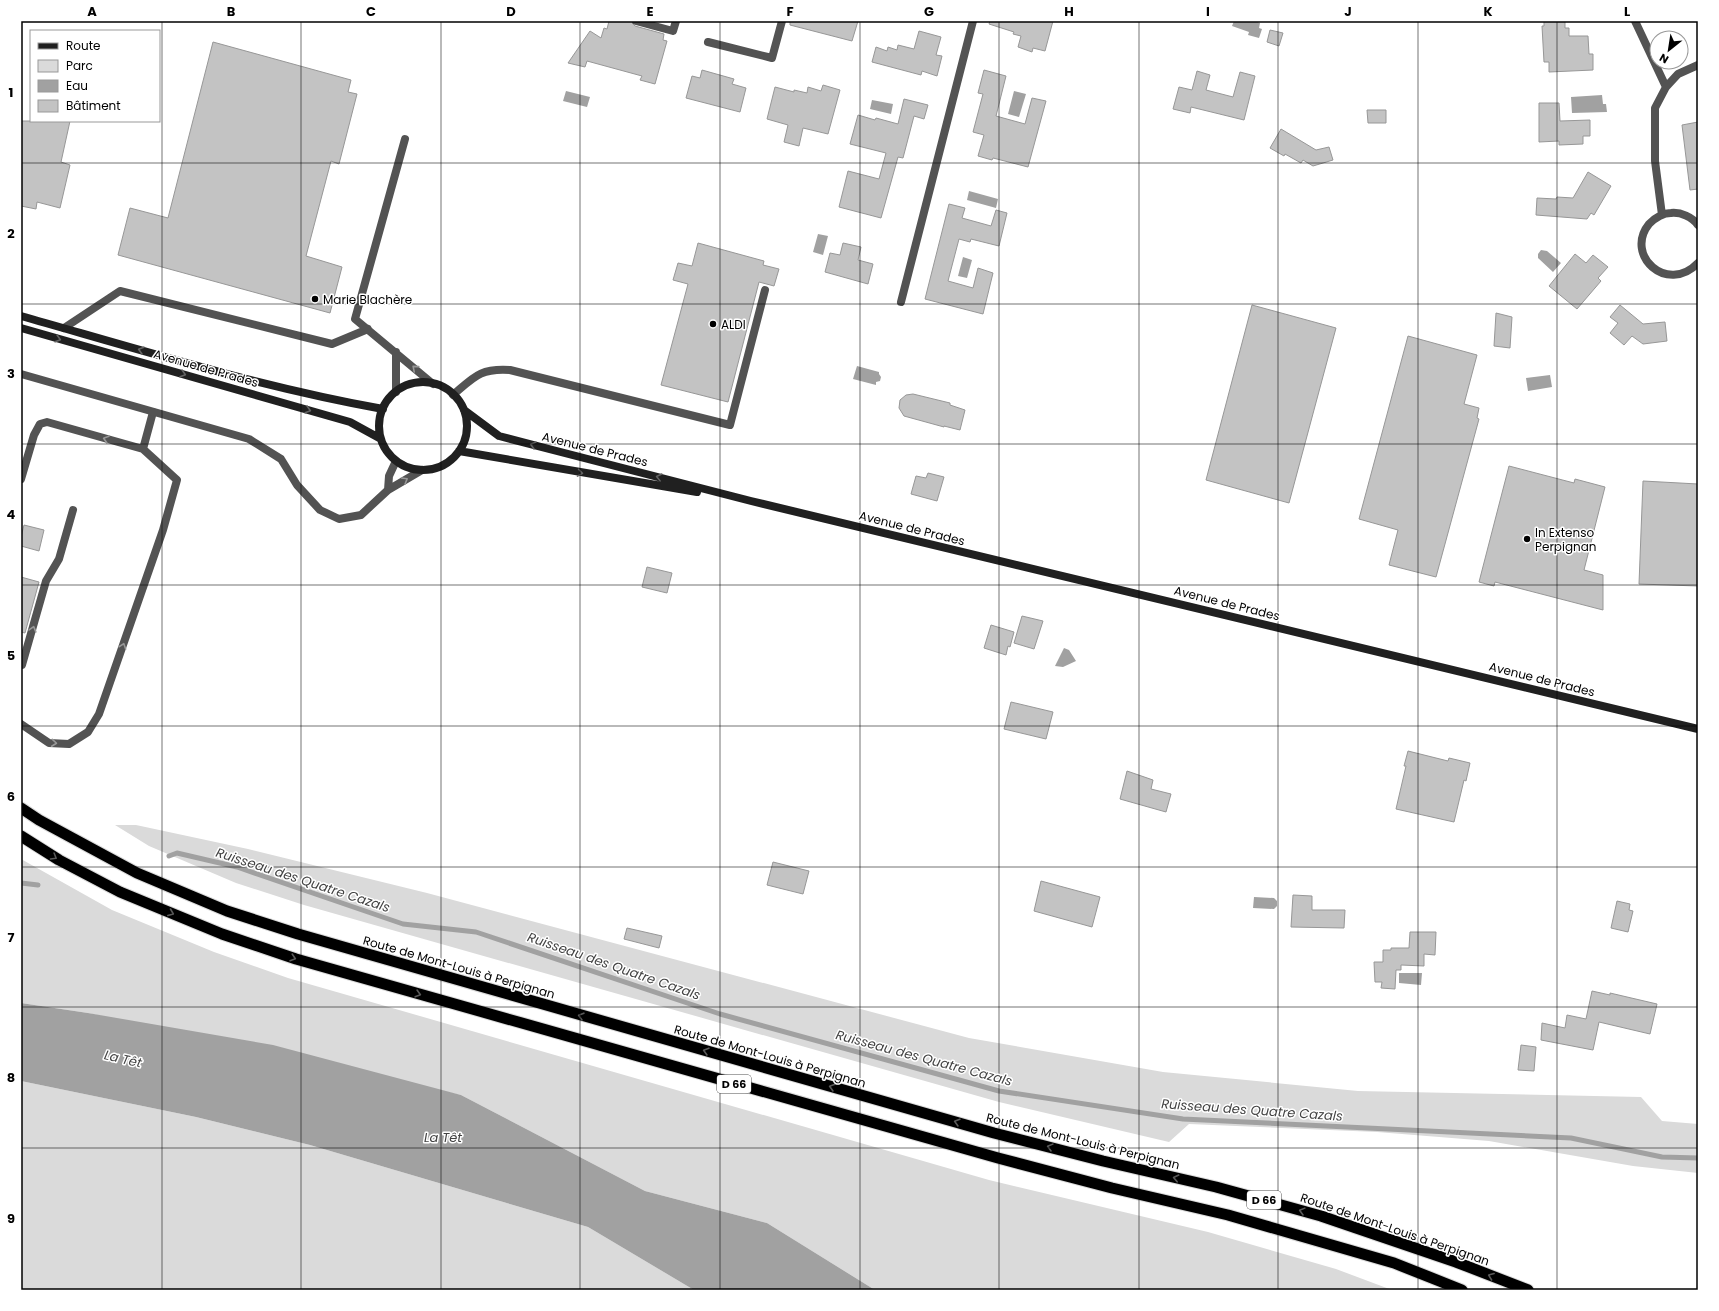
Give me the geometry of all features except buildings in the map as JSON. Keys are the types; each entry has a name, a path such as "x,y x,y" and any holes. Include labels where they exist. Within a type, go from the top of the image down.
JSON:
{"highway":[{"name":"Route de Mont-Louis à Perpignan","path":"21,808 39,820 136,873 227,910 298,934 994,1133 1103,1161 1216,1187 1321,1216 1456,1262 1528,1290"},
{"name":"D 66","path":"21,836 60,860 120,892 222,934 296,958 998,1158 1112,1188 1228,1215 1394,1263 1462,1290"}],"main road":[{"name":"Avenue de Prades","path":"21,316 205,368 383,409"},
{"name":"Avenue de Prades","path":"21,328 350,422 381,439"},
{"path":"419,383 433,384 446,389 452,395 457,398 464,410 467,424 465,439 459,451 449,462 436,468 422,470 408,467 396,461 387,451 381,439 380,418 388,399 405,386 419,383"},
{"name":"Avenue de Prades","path":"464,410 499,436 751,501 1698,729"},
{"name":"Avenue de Prades","path":"459,451 751,501"}],"street":[{"path":"636,21 673,31 676,21"},
{"path":"708,42 772,58 782,21"},
{"path":"901,302 974,21"},
{"path":"1635,21 1666,87"},
{"path":"1662,215 1656,161 1655,108 1666,87 1678,74 1698,65"},
{"path":"405,139 355,319 433,384"},
{"path":"1698,223 1680,213 1671,212 1653,220 1646,228 1642,238 1642,249 1646,259 1652,267 1661,273 1672,275 1682,274 1692,270 1698,263"},
{"path":"452,395 475,376 485,371 496,369 510,370 730,425 765,290"},
{"path":"64,328 120,291 332,344 368,330"},
{"path":"396,352 396,392"},
{"path":"21,374 249,439 280,459 297,485 320,510 339,519 361,515 388,490 422,470"},
{"path":"144,449 153,412"},
{"path":"21,479 34,435 40,424 47,422 144,449 177,480 163,530 99,714 88,732 70,744 48,743 21,724"},
{"path":"388,490 389,476 396,461"},
{"path":"21,665 22,666 46,581 59,559 73,510"}],"green space":[{"path":"115,825 136,825 248,849 427,893 969,1038 1163,1072 1358,1091 1641,1097 1662,1121 1698,1124 1698,1173 1633,1166 1489,1141 1377,1132 1189,1124 1169,1142 999,1102 304,905 236,883 149,846"},
{"path":"21,859 112,910 214,952 288,978 989,1180 1208,1232 1336,1269 1392,1290 875,1290 767,1223 645,1191 461,1095 88,1013 21,1003"},
{"path":"21,1081 196,1117 310,1145 588,1227 694,1290 21,1290"}],"water":[{"path":"1234,21 1255,21 1260,23 1259,28 1262,29 1259,38 1248,35 1249,32 1232,26"},
{"path":"566,91 590,97 587,107 563,101"},
{"path":"1014,91 1026,94 1019,117 1008,114"},
{"path":"1602,95 1603,104 1606,104 1607,112 1572,113 1571,97"},
{"path":"872,100 893,104 891,114 870,109"},
{"path":"969,191 998,199 996,208 967,200"},
{"path":"818,234 828,236 823,255 813,252"},
{"path":"1541,250 1547,251 1561,263 1553,272 1538,258 1538,254"},
{"path":"963,257 972,260 967,278 958,276"},
{"path":"857,366 879,372 881,377 880,381 876,382 876,385 853,379"},
{"path":"1550,375 1552,387 1528,391 1526,378"},
{"path":"1064,648 1069,650 1076,661 1063,667 1055,666"},
{"path":"1254,897 1274,898 1277,901 1277,906 1274,909 1253,908"},
{"path":"1399,973 1422,973 1421,985 1399,983"},
{"name":"La Têt","path":"21,1003 273,1045 461,1095 645,1191 767,1223 875,1290 694,1290 588,1227 310,1145 196,1117 21,1081"}],"waterway":[{"name":"Ruisseau des Quatre Cazals","path":"169,856 177,853 237,867 403,924 476,932 720,1014 999,1091 1183,1119 1571,1138 1662,1157 1698,1158"},
{"name":"Ruisseau des Quatre Cazals","path":"21,883 38,885"}],"place":[{"name":"Marie Blachère","path":"315,299"},
{"name":"ALDI","path":"713,324"},
{"name":"In Extenso Perpignan","path":"1527,539"}]}
